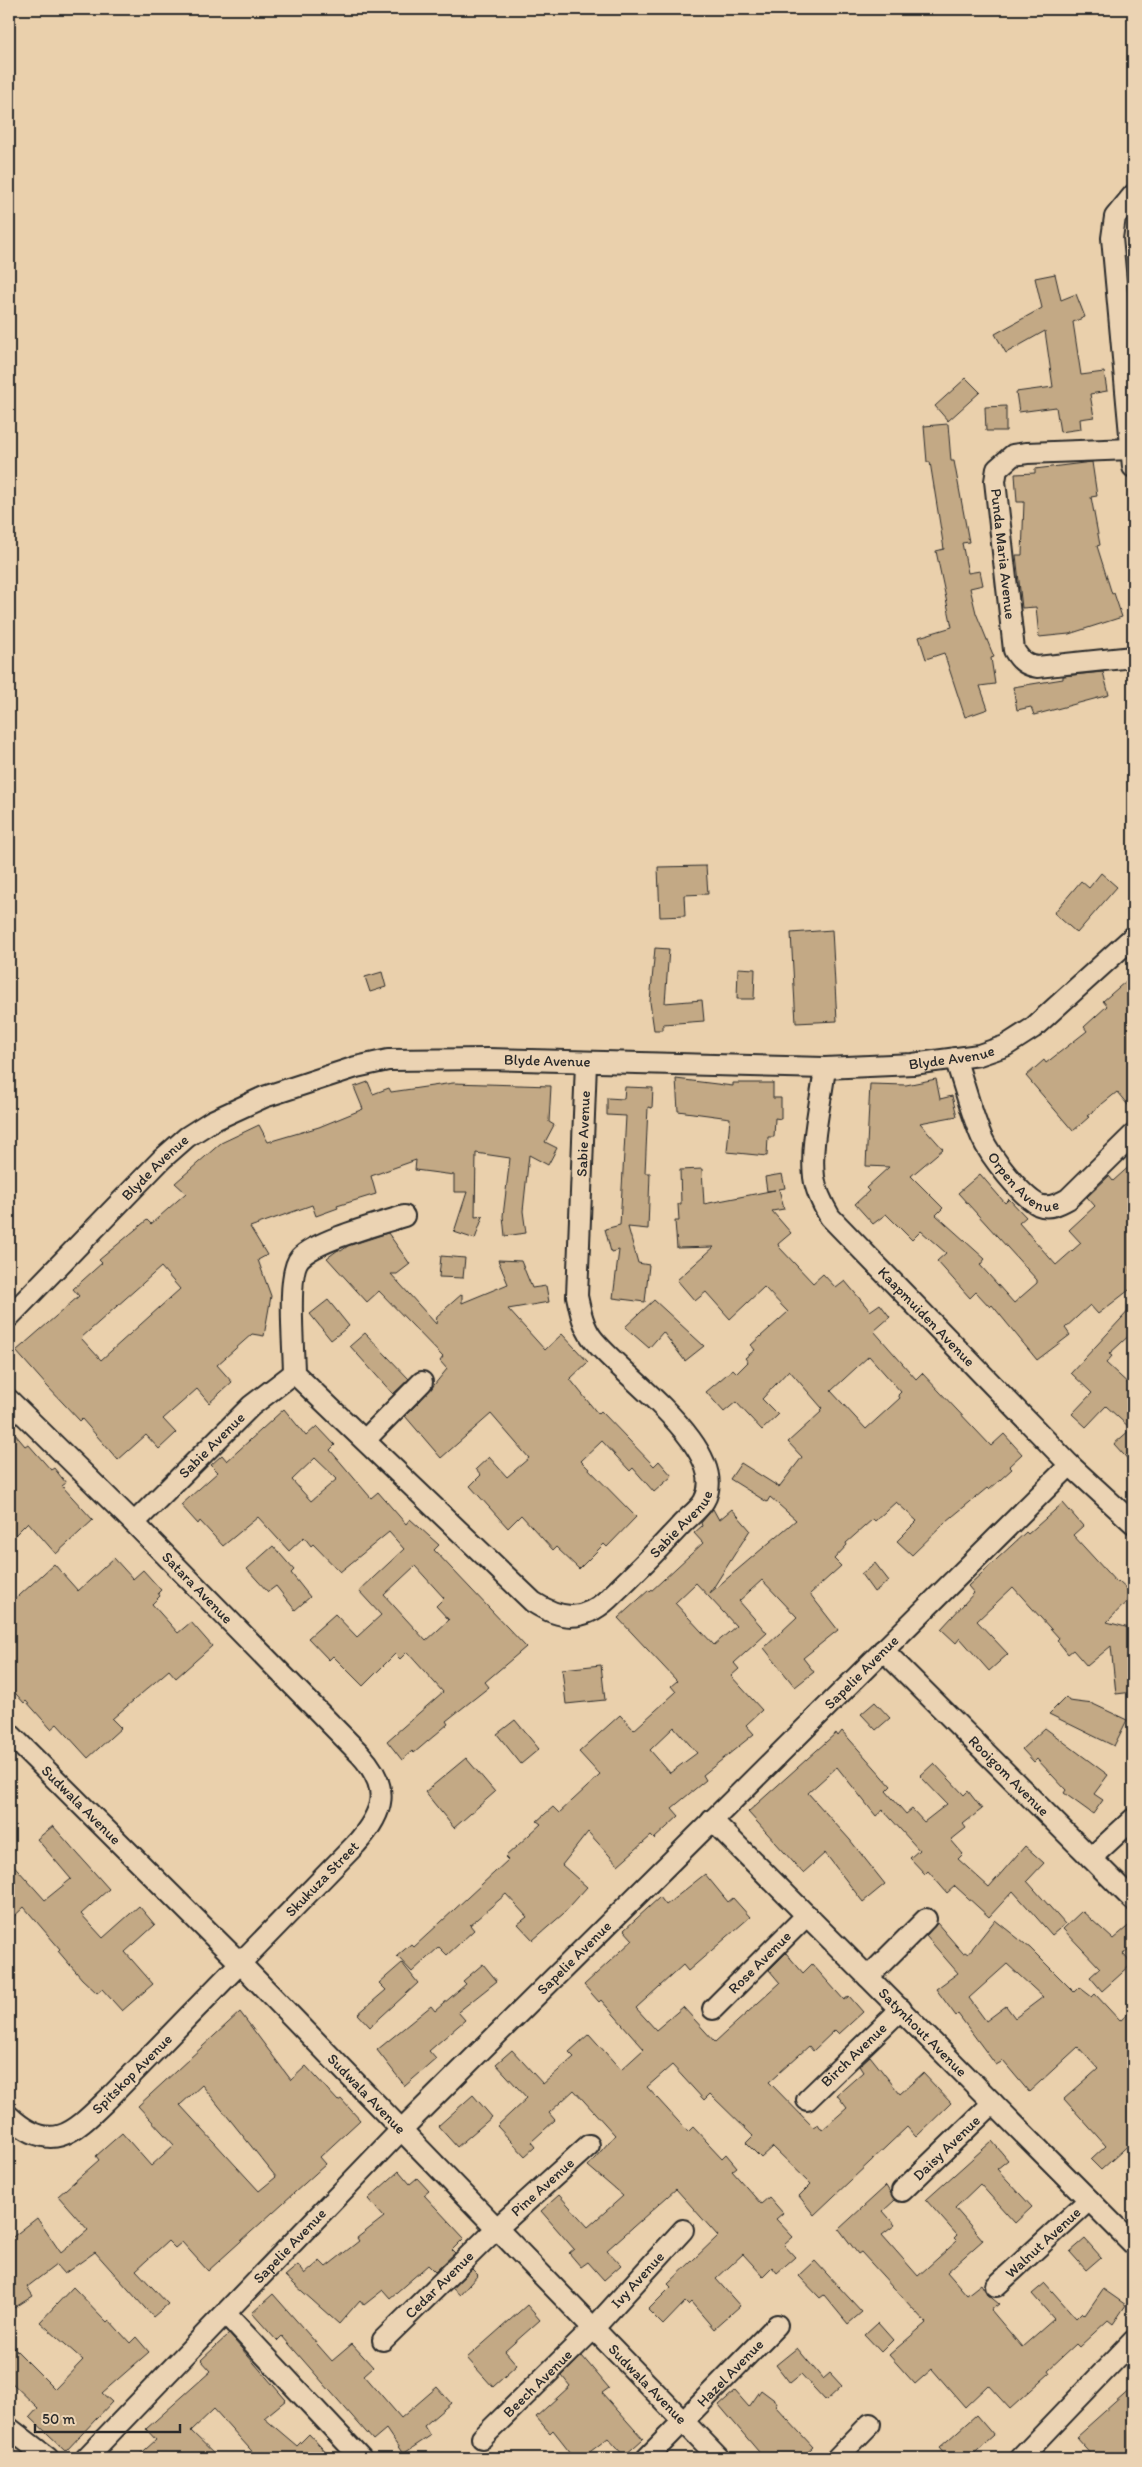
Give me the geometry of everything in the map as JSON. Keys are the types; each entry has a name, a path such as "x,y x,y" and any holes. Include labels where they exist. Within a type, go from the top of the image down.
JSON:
{"street":[{"path":"1132,458 1112,238 1115,217 1133,195"},
{"name":"Punda Maria Avenue","path":"1132,458 1014,455 997,469 995,481 1014,650 1019,659 1026,665 1037,667 1133,657"},
{"name":"Blyde Avenue","path":"9,1317 162,1159 187,1137 212,1121 264,1097 356,1067 388,1060 488,1059 825,1068 904,1065 979,1055 1006,1046 1033,1028 1133,937"},
{"name":"Orpen Avenue","path":"955,1058 982,1139 994,1157 1024,1192 1040,1205 1055,1206 1068,1199 1133,1135"},
{"name":"Sabie Avenue","path":"134,1523 251,1406 294,1372 533,1602 551,1614 567,1617 583,1614 601,1606 654,1554 704,1501 710,1481 700,1451 688,1435 591,1337 581,1316 577,1296 586,1062"},
{"name":"Kaapmuiden Avenue","path":"825,1068 814,1162 814,1179 820,1198 830,1217 1070,1465 1133,1523"},
{"path":"294,1372 292,1291 294,1272 300,1258 338,1237 404,1216"},
{"path":"365,1440 422,1382"},
{"name":"Satara Avenue","path":"9,1400 134,1523 371,1765 380,1782"},
{"name":"Sapelie Avenue","path":"86,2458 401,2130 1070,1465"},
{"name":"Rooigom Avenue","path":"883,1650 1133,1900"},
{"name":"Sudwala Avenue","path":"9,1733 240,1963 719,2458"},
{"name":"Skukuza Street","path":"240,1963 370,1828 378,1814 382,1798 380,1782"},
{"path":"1091,1858 1133,1819"},
{"name":"Satynhout Avenue","path":"712,1820 1133,2244"},
{"name":"Rose Avenue","path":"713,2009 806,1915"},
{"path":"868,1977 926,1919"},
{"name":"Spitskop Avenue","path":"9,2116 27,2132 41,2137 64,2135 75,2130 240,1963"},
{"name":"Birch Avenue","path":"806,2100 901,2009"},
{"name":"Daisy Avenue","path":"902,2191 993,2103"},
{"name":"Pine Avenue","path":"496,2229 589,2145"},
{"name":"Walnut Avenue","path":"996,2286 1089,2200"},
{"name":"Cedar Avenue","path":"383,2340 496,2229"},
{"name":"Ivy Avenue","path":"593,2329 683,2230"},
{"path":"226,2314 361,2458"},
{"name":"Hazel Avenue","path":"647,2458 778,2325"},
{"name":"Beech Avenue","path":"482,2438 593,2329"},
{"path":"1021,2458 1133,2341"},
{"path":"837,2458 870,2424"},
{"path":"9,2428 48,2458"}],"building":[{"path":"1055,274 1061,300 1076,294 1085,317 1073,322 1081,375 1104,372 1107,391 1090,394 1094,417 1080,419 1081,429 1060,432 1056,407 1019,412 1016,392 1053,387 1045,331 1006,353 995,334 1042,308 1035,278"},
{"path":"966,378 980,392 948,421 935,406"},
{"path":"1006,406 1006,431 986,431 985,407"},
{"path":"948,424 951,461 954,461 969,542 962,543 968,573 980,571 983,585 970,588 976,613 994,657 991,658 995,684 980,686 988,709 965,717 944,653 926,659 919,637 952,627 936,551 944,549 930,462 927,462 924,426"},
{"path":"1092,462 1097,496 1091,497 1100,545 1097,546 1112,594 1114,593 1122,617 1069,634 1039,637 1036,607 1022,608 1016,555 1022,555 1024,502 1017,502 1015,474 1035,473 1035,469"},
{"path":"1103,672 1109,695 1034,715 1031,707 1017,710 1013,687 1063,679 1063,676"},
{"path":"706,866 708,894 684,895 685,916 660,917 658,867"},
{"path":"1101,873 1117,887 1077,933 1054,913 1081,881 1089,888"},
{"path":"832,930 837,1021 796,1023 791,933"},
{"path":"655,948 669,949 665,1003 702,1000 704,1021 663,1024 663,1030 654,1030 650,1002"},
{"path":"738,968 755,969 754,999 737,999"},
{"path":"382,972 386,987 370,992 365,977"},
{"path":"1133,975 1133,1111 1117,1092 1087,1116 1089,1117 1073,1131 1026,1076 1044,1060 1046,1063 1087,1031 1084,1027 1107,1006 1103,1001"},
{"path":"676,1079 733,1086 733,1083 773,1083 773,1098 781,1098 781,1119 775,1118 774,1137 768,1137 767,1156 727,1152 730,1118 678,1111"},
{"path":"936,1079 940,1099 952,1096 957,1116 920,1123 943,1149 911,1176 943,1208 936,1215 985,1259 980,1265 1014,1303 1037,1283 1037,1280 958,1193 980,1174 1005,1203 1009,1199 1026,1217 1019,1223 1056,1265 1081,1243 1069,1230 1095,1206 1087,1197 1109,1176 1113,1181 1133,1163 1133,1287 1098,1314 1090,1305 1065,1328 1070,1335 1037,1360 992,1305 990,1307 976,1292 970,1298 937,1261 946,1253 921,1231 912,1240 886,1214 873,1224 855,1204 869,1191 866,1188 889,1167 866,1166 870,1084 906,1085"},
{"path":"368,1082 373,1094 389,1088 391,1092 453,1083 551,1086 549,1122 554,1125 545,1142 557,1148 548,1165 529,1155 523,1211 526,1233 505,1236 503,1216 510,1158 476,1153 475,1217 483,1216 475,1239 454,1232 467,1192 454,1192 454,1175 415,1170 416,1160 371,1176 376,1194 337,1206 338,1208 316,1216 312,1205 250,1227 267,1255 258,1260 271,1296 264,1336 252,1334 217,1365 232,1382 209,1403 197,1389 163,1419 176,1433 159,1449 146,1435 118,1460 82,1419 80,1421 16,1351 79,1296 73,1289 102,1263 99,1260 147,1220 151,1224 186,1193 175,1183 221,1143 259,1125 268,1142 319,1127 363,1109 354,1087","holes":["161,1267 180,1289 101,1360 81,1338"]},
{"path":"625,1087 653,1088 652,1108 648,1107 645,1173 650,1173 648,1229 628,1227 638,1263 649,1265 645,1302 613,1298 619,1250 611,1252 605,1229 620,1225 626,1116 607,1115 607,1098 624,1099"},
{"path":"702,1169 704,1204 775,1190 767,1191 765,1177 782,1174 785,1188 779,1189 784,1209 772,1211 791,1233 778,1244 779,1247 813,1283 823,1274 836,1288 845,1281 870,1311 880,1304 890,1317 874,1331 916,1379 922,1373 991,1446 1004,1434 1022,1454 1009,1466 1012,1469 989,1490 987,1488 947,1521 912,1555 897,1541 917,1521 896,1502 846,1543 847,1545 834,1559 841,1566 810,1594 838,1630 803,1658 814,1672 795,1687 764,1648 797,1617 762,1580 739,1601 767,1633 734,1663 739,1669 731,1676 762,1710 746,1725 754,1734 703,1775 706,1780 672,1808 679,1816 654,1839 651,1836 618,1865 588,1832 562,1865 587,1887 563,1914 533,1940 518,1924 527,1917 506,1894 470,1925 474,1930 447,1955 439,1947 412,1972 397,1956 411,1944 414,1947 508,1860 505,1857 541,1824 537,1821 553,1807 559,1813 600,1775 579,1752 620,1715 634,1730 676,1692 671,1686 677,1681 618,1618 649,1590 650,1592 703,1543 694,1533 702,1526 701,1523 713,1509 719,1520 732,1509 750,1530 710,1593 796,1520 770,1497 767,1502 730,1479 741,1463 779,1487 802,1457 788,1442 821,1412 822,1408 789,1370 762,1399 778,1415 762,1430 736,1402 724,1412 706,1392 733,1369 737,1373 748,1362 745,1358 755,1350 751,1345 788,1312 764,1287 730,1319 706,1292 695,1301 677,1280 714,1247 677,1248 675,1221 679,1221 678,1204 681,1204 680,1170","holes":["869,1356 901,1392 898,1395 900,1398 866,1429 831,1391","696,1583 736,1626 714,1645 675,1603","674,1727 697,1753 670,1773 650,1750"]},
{"path":"388,1233 410,1264 397,1274 391,1274 436,1324 437,1316 462,1294 462,1303 508,1284 498,1260 521,1261 532,1288 546,1286 549,1302 508,1309 545,1350 562,1334 588,1362 570,1379 598,1414 601,1411 654,1466 659,1461 672,1476 654,1492 633,1468 630,1471 602,1441 581,1461 636,1517 607,1547 604,1544 579,1569 556,1547 553,1550 521,1515 508,1528 470,1486 481,1475 476,1469 489,1457 507,1477 529,1458 491,1414 441,1458 405,1416 447,1369 440,1361 443,1357 379,1291 367,1302 327,1258 338,1250 341,1251 348,1246"},
{"path":"441,1256 465,1258 463,1278 439,1277"},
{"path":"328,1300 349,1326 331,1340 310,1314"},
{"path":"654,1300 704,1346 685,1361 663,1332 649,1348 625,1327"},
{"path":"1133,1306 1133,1332 1109,1354 1112,1356 1106,1363 1133,1388 1133,1465 1114,1444 1131,1429 1106,1406 1086,1427 1072,1414 1092,1393 1071,1373"},
{"path":"365,1333 409,1379 393,1394 350,1346"},
{"path":"284,1409 306,1436 317,1426 335,1445 330,1450 371,1498 378,1492 406,1524 410,1519 439,1545 434,1550 526,1647 485,1682 489,1687 446,1721 448,1724 414,1753 412,1751 402,1760 387,1741 443,1692 407,1652 400,1659 395,1654 363,1686 333,1656 329,1660 308,1638 335,1614 357,1637 381,1615 359,1591 404,1549 389,1532 340,1572 313,1544 311,1546 304,1537 289,1551 258,1517 223,1546 200,1521 198,1524 181,1505 218,1472 211,1465 222,1455 227,1461","holes":["315,1458 337,1479 311,1501 292,1480","415,1566 444,1598 436,1606 449,1620 426,1641 384,1595"]},
{"path":"9,1427 25,1446 28,1444 51,1470 54,1468 66,1483 62,1486 93,1520 56,1554 28,1522 9,1541"},
{"path":"1063,1503 1083,1526 1073,1535 1117,1583 1118,1581 1133,1595 1107,1622 1133,1629 1133,1692 1116,1694 1111,1646 1087,1666 1073,1650 1068,1654 1057,1640 1059,1638 1013,1587 977,1621 1008,1654 989,1671 960,1638 956,1643 941,1629 974,1593 968,1586 1026,1532 1028,1534"},
{"path":"273,1546 294,1570 291,1573 310,1597 295,1610 276,1586 268,1592 247,1569"},
{"path":"114,1558 133,1579 143,1570 161,1590 158,1593 160,1596 152,1604 178,1633 191,1622 212,1646 176,1678 169,1670 112,1719 121,1728 88,1758 57,1724 51,1729 26,1701 24,1703 9,1686 9,1605 54,1564 78,1591"},
{"path":"875,1563 889,1581 874,1592 861,1574"},
{"path":"601,1665 605,1700 566,1704 562,1669"},
{"path":"1066,1697 1069,1701 1093,1704 1127,1720 1114,1746 1049,1714"},
{"path":"875,1702 890,1718 876,1730 861,1714"},
{"path":"515,1720 539,1749 521,1764 497,1734"},
{"path":"1045,1728 1108,1775 1094,1794 1103,1800 1093,1814 1064,1793 1066,1790 1037,1759 1034,1762 1022,1749"},
{"path":"842,1731 891,1786 886,1791 906,1814 912,1809 924,1822 947,1804 920,1776 934,1763 964,1795 968,1791 982,1809 963,1824 966,1828 951,1840 963,1854 958,1859 989,1887 1025,1846 1044,1863 1027,1881 1065,1924 1052,1935 1013,1891 989,1917 955,1886 947,1893 928,1871 925,1874 910,1858 919,1850 883,1810 876,1816 837,1767 808,1793 850,1840 885,1884 863,1902 825,1853 803,1873 748,1812 836,1733 838,1736"},
{"path":"466,1758 495,1792 454,1828 425,1792"},
{"path":"53,1826 109,1889 81,1914 103,1938 139,1906 155,1925 125,1952 153,1984 122,2011 102,1989 97,1993 82,1979 58,1951 60,1949 24,1907 9,1921 9,1860 45,1900 71,1879 37,1839"},
{"path":"705,1874 728,1902 733,1898 750,1917 688,1971 683,1965 636,2008 656,2030 683,2007 715,2042 780,1983 769,1970 786,1953 803,1973 812,1964 844,2000 849,1996 863,2012 839,2034 835,2030 813,2051 809,2046 769,2082 813,2127 818,2124 822,2130 847,2108 837,2095 863,2072 859,2066 870,2056 900,2094 923,2073 951,2103 916,2137 907,2127 814,2215 799,2196 811,2184 773,2147 761,2158 746,2143 753,2136 710,2094 704,2100 672,2065 647,2087 688,2132 693,2127 722,2158 726,2154 737,2167 732,2171 761,2204 769,2197 783,2213 776,2219 793,2237 784,2245 795,2257 777,2273 772,2267 763,2276 743,2254 716,2279 740,2306 714,2329 691,2302 688,2305 685,2302 663,2325 648,2310 671,2287 668,2284 718,2236 676,2189 607,2250 621,2265 604,2280 588,2262 581,2267 569,2253 574,2249 541,2211 559,2195 588,2227 623,2196 588,2166 615,2135 574,2090 549,2113 555,2120 531,2142 535,2147 525,2156 497,2126 527,2098 496,2064 512,2050 543,2084 574,2057 569,2052 589,2034 621,2070 644,2049 601,2000 599,2002 584,1985 633,1940 624,1930 660,1897 666,1905"},
{"path":"1082,1911 1113,1939 1133,1922 1133,1946 1123,1954 1132,1964 1102,1991 1090,1977 1100,1968 1063,1929"},
{"path":"995,1920 1030,1948 1074,1992 1079,1987 1092,1997 1095,1994 1120,2021 1133,2009 1133,2141 1101,2170 1091,2160 1106,2146 1064,2099 1098,2069 1078,2047 1029,2092 1003,2061 996,2065 958,2014 956,2016 936,1989 958,1973 926,1936 937,1923 963,1953 968,1954","holes":["1007,1964 1043,1997 1015,2018 1006,2006 986,2021 969,1998"]},
{"path":"402,1963 418,1983 370,2027 358,2014 386,1990 379,1983"},
{"path":"483,1964 497,1981 458,2012 465,2020 429,2051 436,2059 405,2086 377,2050 431,2006 435,2011 466,1984 463,1981"},
{"path":"240,2012 291,2080 306,2066 338,2101 341,2099 360,2120 320,2157 326,2164 208,2271 182,2242 175,2248 168,2241 136,2270 168,2304 153,2317 95,2252 64,2274 56,2265 27,2287 33,2296 14,2308 9,2300 9,2240 37,2218 61,2253 88,2230 58,2196 99,2160 96,2156 122,2133 151,2166 174,2145 138,2106","holes":["202,2085 276,2177 259,2191 180,2105"]},
{"path":"473,2095 492,2117 457,2147 438,2126"},
{"path":"992,2141 1008,2160 997,2169 1032,2207 1015,2223 980,2184 955,2208 983,2240 947,2272 967,2295 981,2284 987,2294 999,2304 991,2310 1022,2347 1054,2319 1032,2294 1045,2283 1076,2318 1082,2312 1085,2315 1103,2289 1126,2305 1113,2324 1108,2320 1079,2347 1076,2344 1048,2370 1050,2373 1010,2409 988,2385 965,2407 932,2369 915,2384 889,2355 926,2323 861,2252 858,2254 839,2229 886,2186 895,2200 883,2211 895,2225 882,2235 918,2276 957,2241 954,2238 957,2235 926,2200"},
{"path":"399,2171 410,2184 417,2178 429,2191 424,2195 464,2238 452,2250 455,2253 435,2272 428,2265 390,2298 383,2290 364,2305 360,2300 339,2324 285,2276 298,2265 305,2274 320,2261 326,2267 359,2241 357,2238 384,2217 368,2199"},
{"path":"1085,2239 1101,2257 1086,2270 1070,2252"},
{"path":"815,2261 862,2312 848,2324 824,2295 820,2298 799,2276"},
{"path":"472,2269 478,2275 460,2295 452,2288"},
{"path":"73,2287 107,2322 109,2320 130,2343 136,2337 149,2352 102,2393 112,2402 66,2451 30,2417 38,2408 9,2380 9,2343 55,2389 83,2360 40,2322"},
{"path":"273,2294 332,2361 352,2344 373,2367 364,2375 401,2418 437,2387 451,2403 424,2426 430,2436 403,2454 386,2429 373,2440 282,2336 277,2341 252,2313"},
{"path":"527,2305 540,2320 505,2351 517,2365 493,2387 467,2358"},
{"path":"878,2323 893,2340 881,2352 865,2335"},
{"path":"229,2334 286,2400 264,2418 297,2446 309,2434 331,2458 258,2458 214,2409 191,2431 219,2458 136,2458 156,2440 146,2429 211,2371 201,2360"},
{"path":"797,2348 823,2379 830,2373 842,2386 826,2401 801,2374 790,2383 776,2365"},
{"path":"582,2356 609,2388 602,2393 643,2439 624,2456 608,2438 582,2458 575,2458 553,2430 550,2433 536,2417 570,2386 562,2376"},
{"path":"1133,2386 1133,2458 1095,2458 1076,2437"},
{"path":"761,2390 777,2402 775,2406 813,2447 801,2458 764,2458 719,2405 735,2391 749,2407"},
{"path":"976,2415 994,2436 969,2458 948,2458 939,2448"}]}
